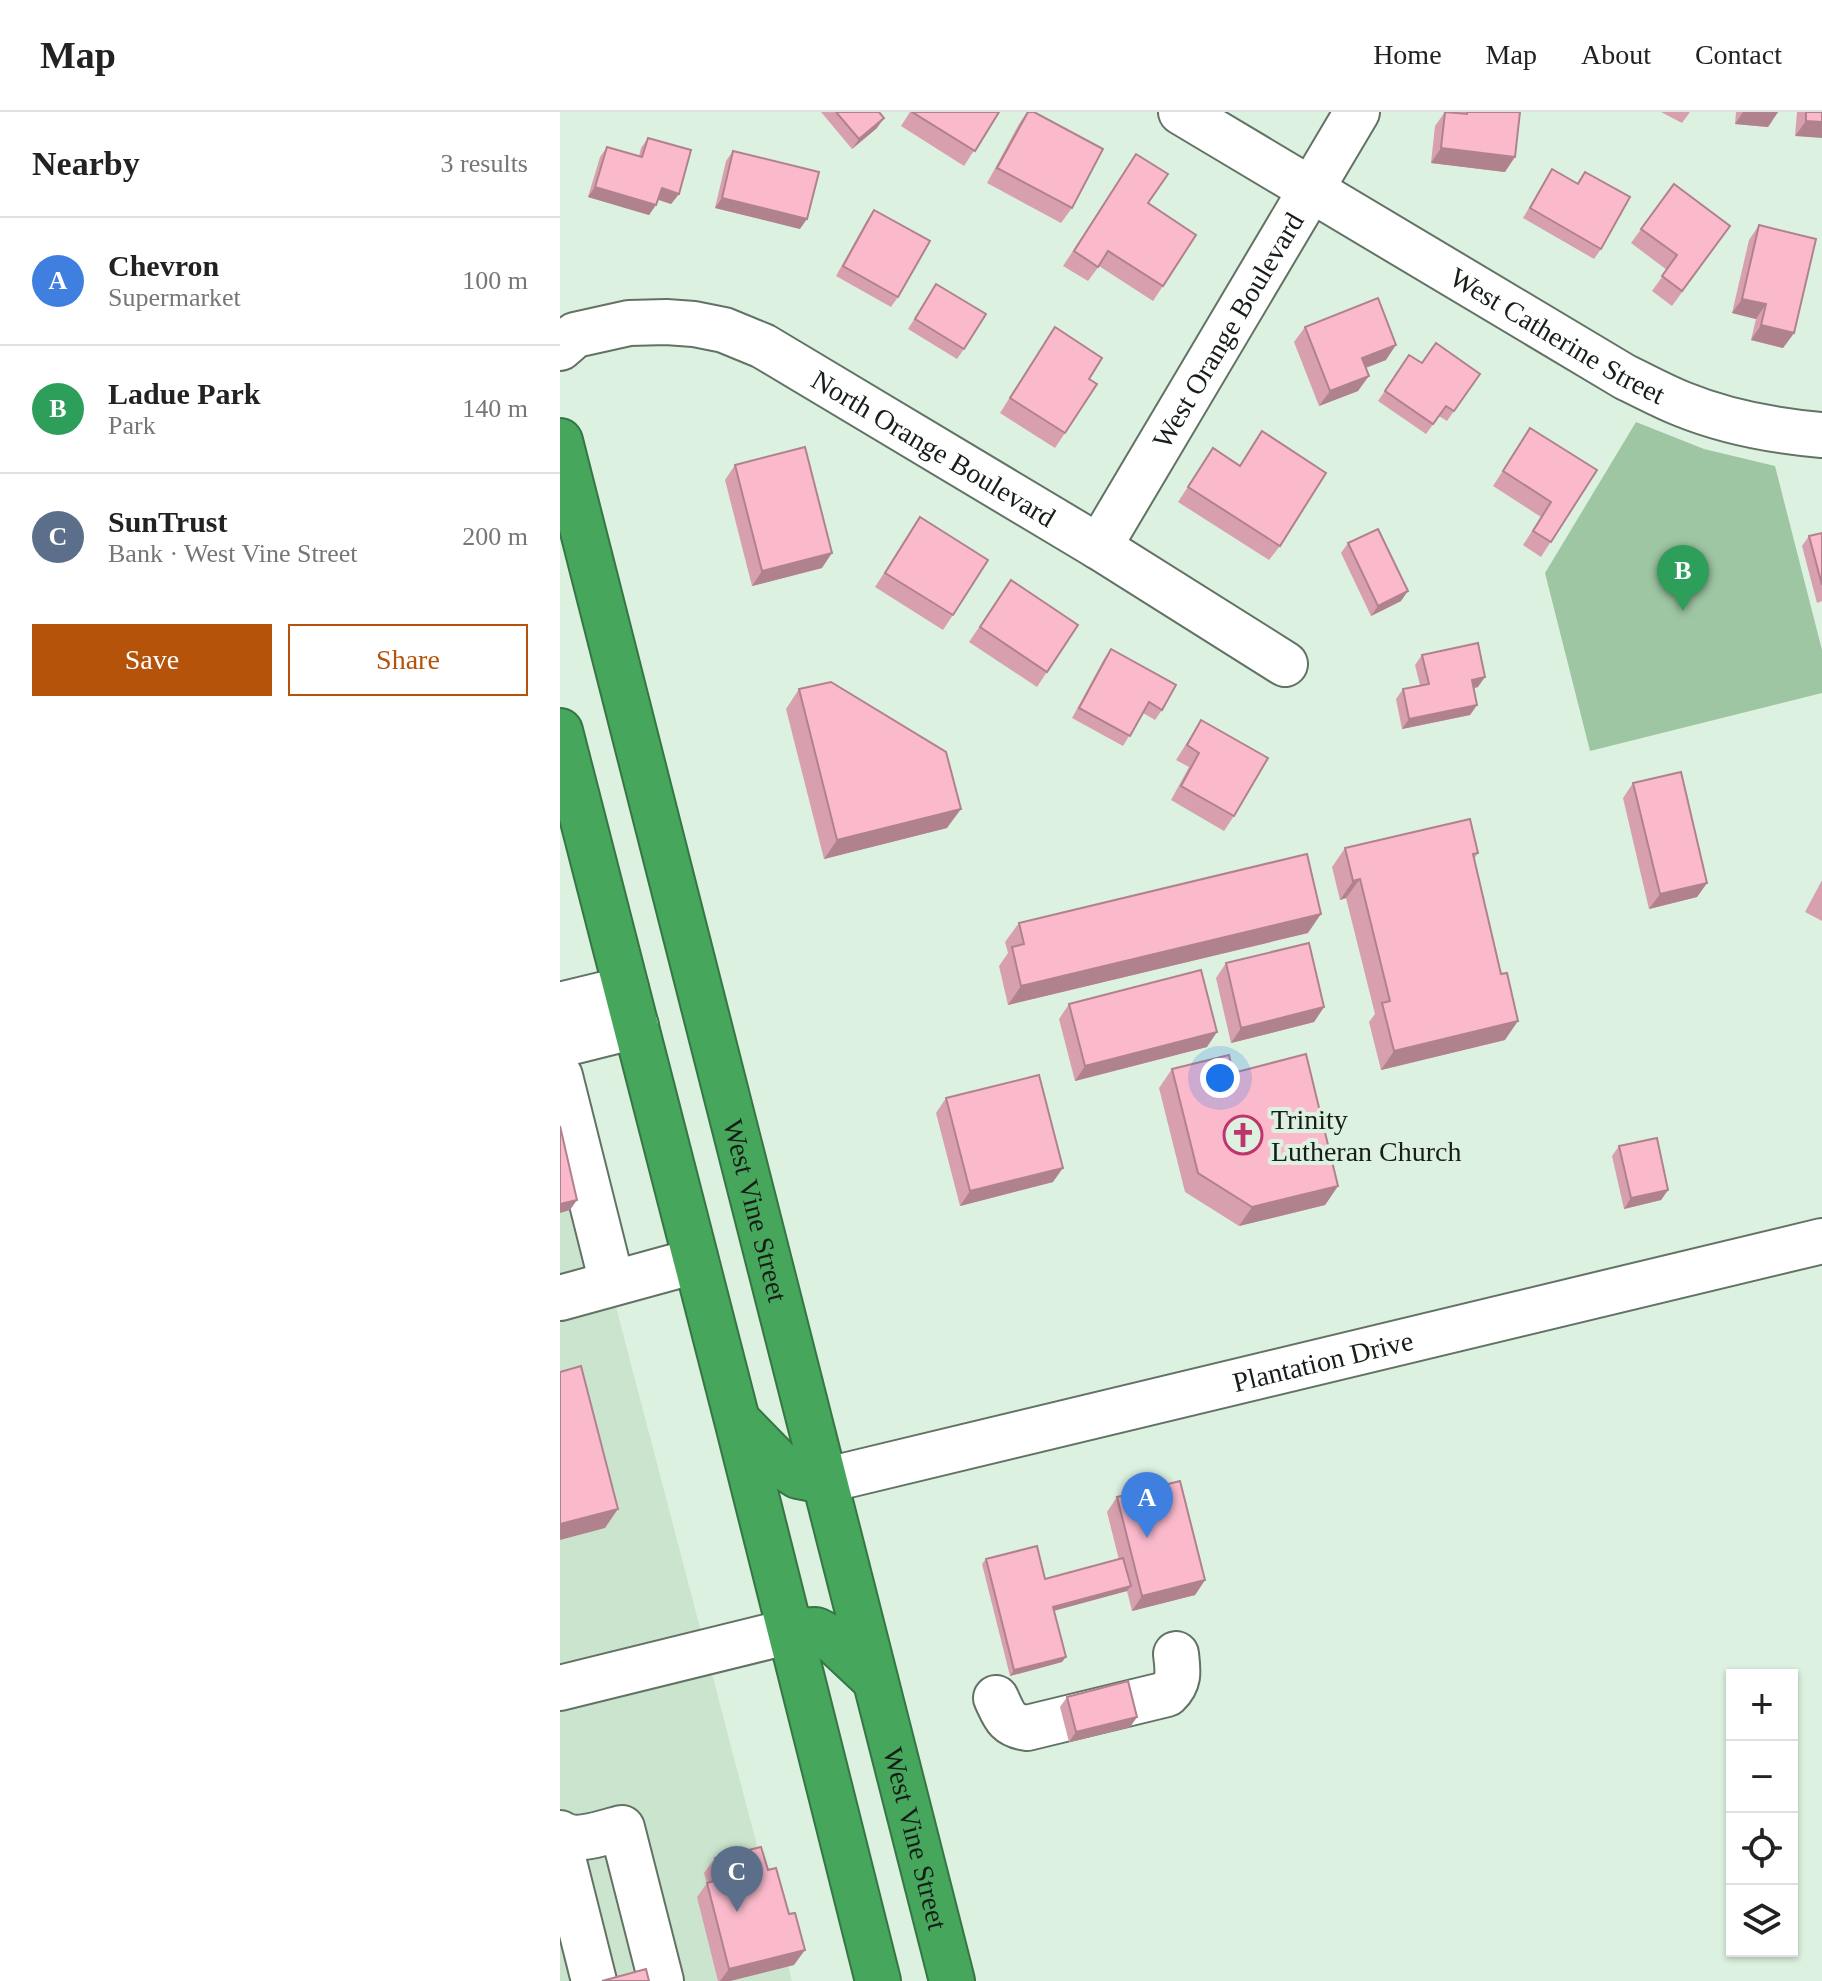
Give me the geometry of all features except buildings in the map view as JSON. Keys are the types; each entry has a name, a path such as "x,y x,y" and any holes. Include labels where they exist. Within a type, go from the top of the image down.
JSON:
{"highway":[{"name":"West Vine Street","path":"560,441 952,1981"},
{"path":"560,731 878,1981"},
{"path":"737,1420 781,1465 798,1476 823,1481"},
{"path":"791,1631 816,1630 828,1636 875,1680"}],"street":[{"name":"West Catherine Street","path":"1181,112 1625,377 1684,405 1731,420 1785,432 1822,435"},
{"name":"West Orange Boulevard","path":"1099,547 1357,112"},
{"name":"North Orange Boulevard","path":"560,348 575,335 629,323 666,322 724,330 763,346 1099,547 1285,664"},
{"path":"560,1005 631,1007"},
{"path":"560,1045 631,1007"},
{"path":"562,1096 577,1205 612,1283"},
{"name":"Plantation Drive","path":"823,1481 1822,1241"},
{"path":"560,1298 695,1261"},
{"path":"560,1688 791,1631"},
{"path":"996,1698 1007,1721 1027,1728 1167,1694 1178,1678 1176,1654"},
{"path":"560,1833 565,1837 584,1836 622,1828 661,1981"},
{"path":"560,1846 594,1981"}],"shaded area":[{"path":"1636,422 1704,449 1775,466 1822,650 1822,693 1590,751 1545,573"},
{"path":"560,1093 772,1903 792,1981 560,1981"}],"place":[{"name":"Ladue Park","path":"1683,611"},
{"name":"Trinity Lutheran Church","path":"1243,1135"},
{"name":"Chevron","path":"1147,1538"},
{"name":"SunTrust","path":"737,1912"}]}
